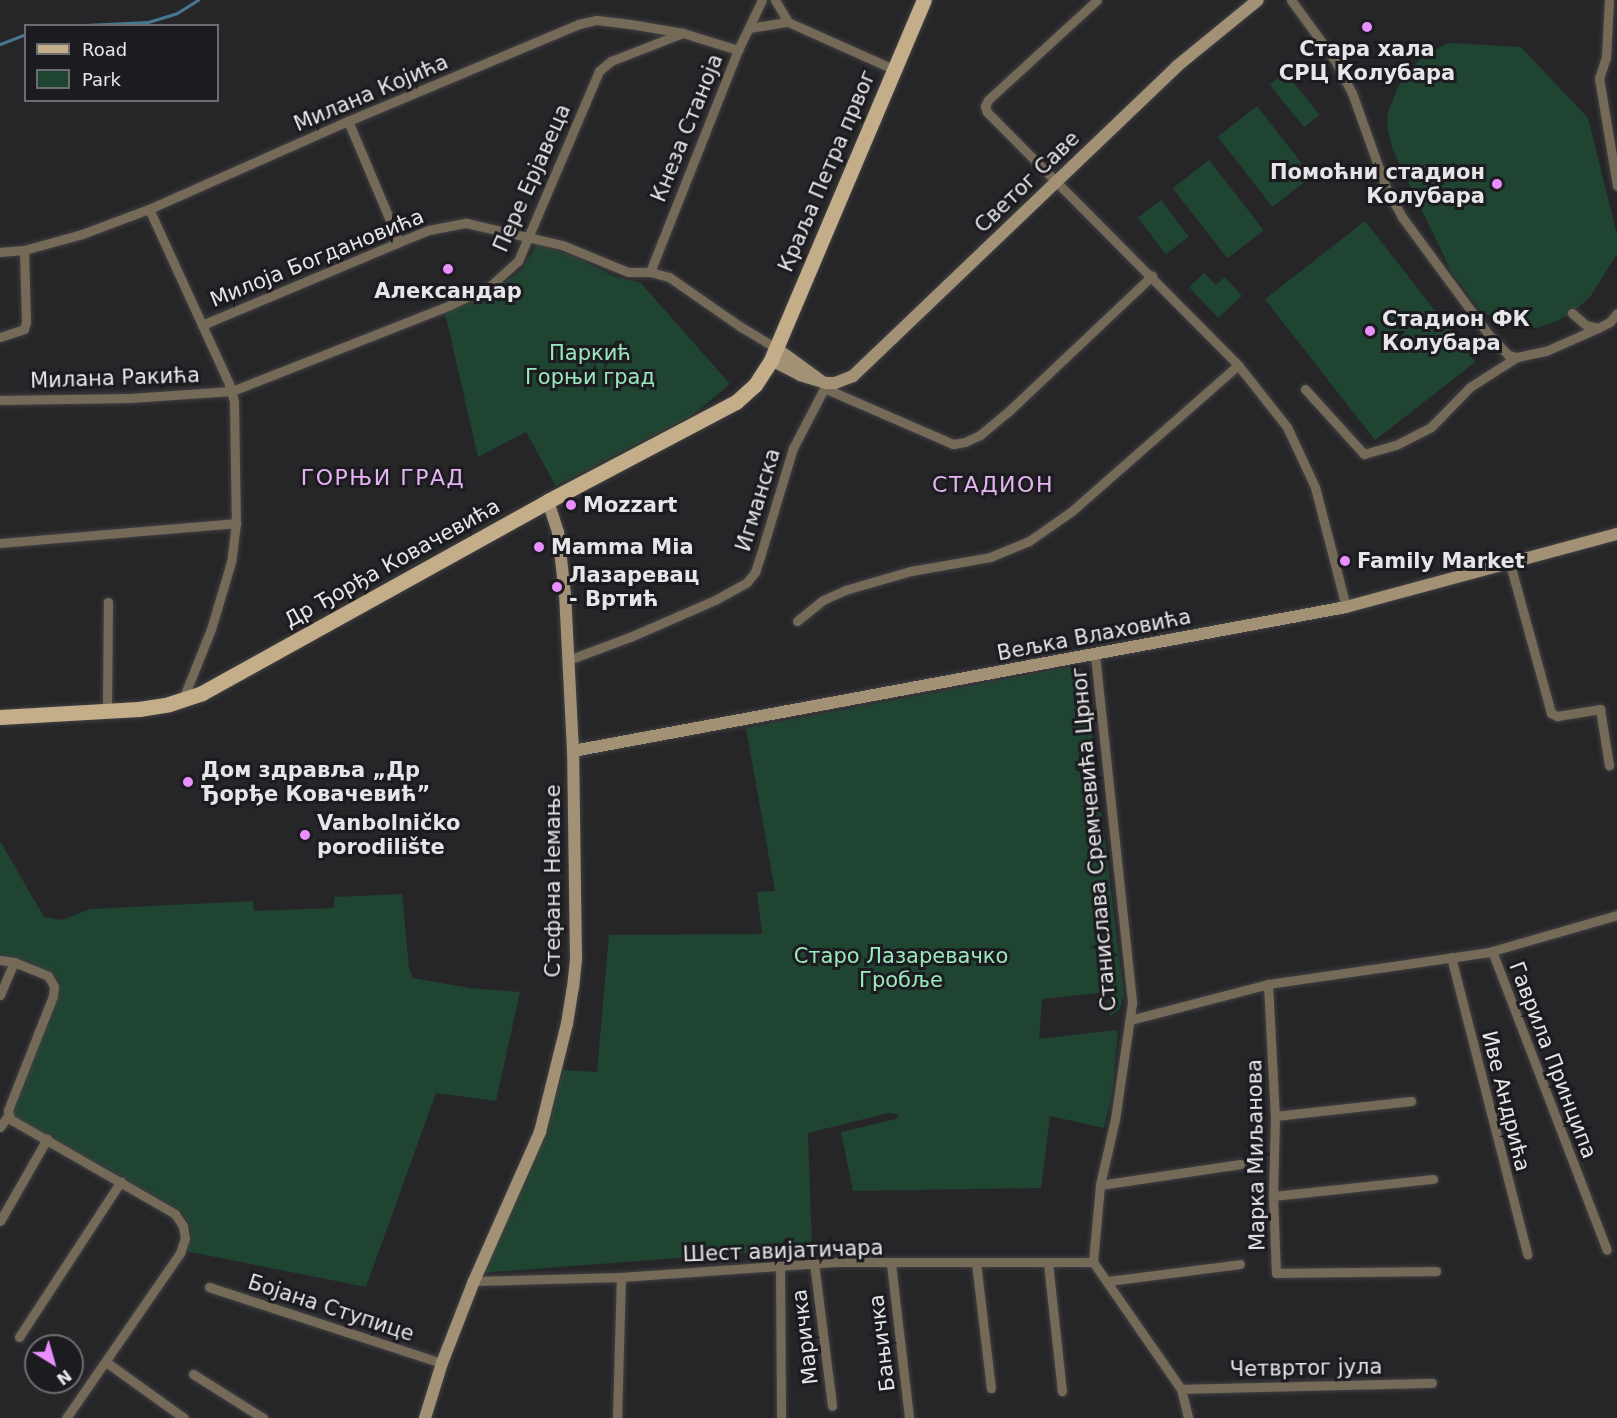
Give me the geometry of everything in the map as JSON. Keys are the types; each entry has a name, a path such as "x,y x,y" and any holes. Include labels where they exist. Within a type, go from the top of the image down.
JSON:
{"main road":[{"name":"Краља Петра првог","path":"773,354 924,0"},
{"name":"Др Ђорђа Ковачевића","path":"0,717 139,709 183,700 217,686 548,501 736,402 755,384 773,354"}],"street":[{"name":"Кнеза Станоја","path":"650,272 738,50 762,0"},
{"path":"775,0 788,22"},
{"path":"1097,0 988,100 985,106 987,112 1238,365 1287,427 1315,487 1346,607"},
{"name":"Светог Саве","path":"824,384 843,381 863,367 1177,66 1258,0"},
{"path":"1291,0 1335,59 1352,93 1386,188 1402,217 1489,335 1508,355 1517,357"},
{"path":"1608,0 1606,57 1599,78 1617,185"},
{"name":"Милана Којића","path":"0,252 24,250 82,234 149,209 348,121 579,24 597,21 619,22 683,33 738,50"},
{"path":"749,28 788,22 893,69"},
{"name":"Пере Ерјавеца","path":"232,391 450,305 489,287 518,261 599,71 611,61 683,33"},
{"path":"348,121 399,242"},
{"path":"149,209 232,391 236,523 231,562 211,629 183,700"},
{"name":"Милоја Богдановића","path":"202,325 429,230 466,223 562,245 617,269 650,272 680,283 741,327 773,354"},
{"path":"0,337 24,329 26,322 24,250"},
{"path":"773,354 824,384 953,444 965,442 980,435 1009,411 1152,276"},
{"path":"1572,313 1586,325 1598,328"},
{"path":"1305,389 1364,454 1395,445 1431,427 1470,387 1517,357 1546,351 1610,322 1617,313"},
{"path":"797,621 823,600 845,590 911,571 990,556 1029,541 1072,511 1238,365"},
{"name":"Игманска","path":"568,660 630,637 715,600 747,582 755,572 793,448 824,384"},
{"name":"Милана Ракића","path":"0,400 130,398 232,391"},
{"name":"Стефана Немање","path":"424,1418 442,1363 474,1281 540,1132 567,1024 576,959 573,751 563,562 558,532 548,501"},
{"path":"0,543 236,523"},
{"name":"Вељка Влаховића","path":"573,751 1346,607 1617,534"},
{"path":"1510,564 1551,713 1557,716 1600,709 1609,765"},
{"path":"106,711 108,602"},
{"name":"Станислава Сремчевића Црног","path":"1093,1262 1100,1185 1115,1119 1132,1003 1095,655"},
{"name":"Станислава Сремчевића Црног","path":"1130,1020 1268,984 1492,951 1617,915"},
{"name":"Гаврила Принципа","path":"1492,951 1607,1250"},
{"name":"Иве Андрића","path":"1451,957 1527,1254"},
{"path":"0,960 14,962 48,976 54,986 53,996 8,1115 0,1127"},
{"path":"0,995 14,962"},
{"name":"Марка Миљанова","path":"1268,984 1275,1116 1273,1196 1276,1273 1436,1270"},
{"path":"1275,1116 1411,1101"},
{"path":"8,1115 11,1120 175,1214 183,1226 185,1238 180,1253 66,1418"},
{"path":"0,1221 47,1139"},
{"path":"1100,1185 1240,1164"},
{"path":"1273,1196 1433,1179"},
{"path":"19,1337 121,1181"},
{"path":"1093,1262 1181,1389 1188,1418"},
{"name":"Шест авијатичара","path":"474,1281 621,1277 814,1263 1093,1262"},
{"name":"Маричка","path":"814,1263 832,1406"},
{"path":"976,1263 991,1388"},
{"path":"1048,1263 1062,1391"},
{"name":"Бањичка","path":"891,1264 909,1418"},
{"path":"1108,1281 1240,1264"},
{"path":"780,1266 781,1418"},
{"path":"617,1418 621,1277"},
{"name":"Бојана Ступице","path":"209,1287 442,1363"},
{"path":"106,1362 184,1418"},
{"path":"193,1374 263,1418"},
{"name":"Четвртог јула","path":"1181,1389 1432,1383"}],"green space":[{"path":"1449,43 1521,47 1588,118 1617,235 1617,254 1590,297 1572,313 1557,321 1536,328 1524,327 1502,322 1482,312 1452,273 1392,148 1387,124 1388,112 1402,78 1424,55"},
{"path":"1285,72 1320,115 1304,127 1269,85"},
{"path":"1257,106 1312,176 1272,207 1218,137"},
{"path":"1209,160 1264,230 1228,258 1173,188"},
{"path":"1161,200 1189,237 1166,254 1138,217"},
{"name":"Стадион ФК Колубара","path":"1365,221 1475,362 1375,440 1265,299"},
{"name":"Паркић Горњи град","path":"537,244 574,256 615,277 640,282 730,384 693,415 556,486 526,432 478,457 445,313 492,292 507,281 522,269"},
{"path":"1204,273 1216,285 1225,277 1242,296 1218,318 1189,287"},
{"name":"Старо Лазаревачко Гробље","path":"1069,667 1081,669 1085,677 1124,996 1119,1010 1110,1016 1107,992 1042,999 1039,1039 1116,1030 1118,1032 1112,1094 1104,1128 1050,1116 1041,1188 853,1191 841,1132 896,1119 899,1114 888,1113 808,1133 812,1248 480,1273 541,1146 563,1070 597,1072 609,935 762,934 757,892 775,891 746,728"},
{"path":"0,841 44,917 62,920 90,909 253,901 254,911 334,908 334,897 402,894 409,967 413,978 470,988 520,992 496,1101 436,1093 366,1287 185,1251 191,1235 189,1224 181,1211 16,1117 13,1108 59,994 60,983 54,974 19,959 0,957"}],"waterway":[{"path":"106,24 148,22 177,13 198,0"},
{"path":"0,44 24,35"}],"place":[{"name":"Стара хала СРЦ Колубара","path":"1367,27"},
{"name":"Помоћни стадион Колубара","path":"1497,184"},
{"name":"Александар","path":"448,269"},
{"name":"Стадион ФК Колубара","path":"1370,331"},
{"name":"Mozzart","path":"571,505"},
{"name":"Mamma Mia","path":"539,547"},
{"name":"Family Market","path":"1345,561"},
{"name":"Лазаревац - Вртић","path":"557,587"},
{"name":"Дом здравља „Др Ђорђе Ковачевић”","path":"188,782"},
{"name":"Vanbolničko porodilište","path":"305,835"}],"district":[{"name":"ГОРЊИ ГРАД","path":"383,478"},
{"name":"СТАДИОН","path":"993,485"}]}
